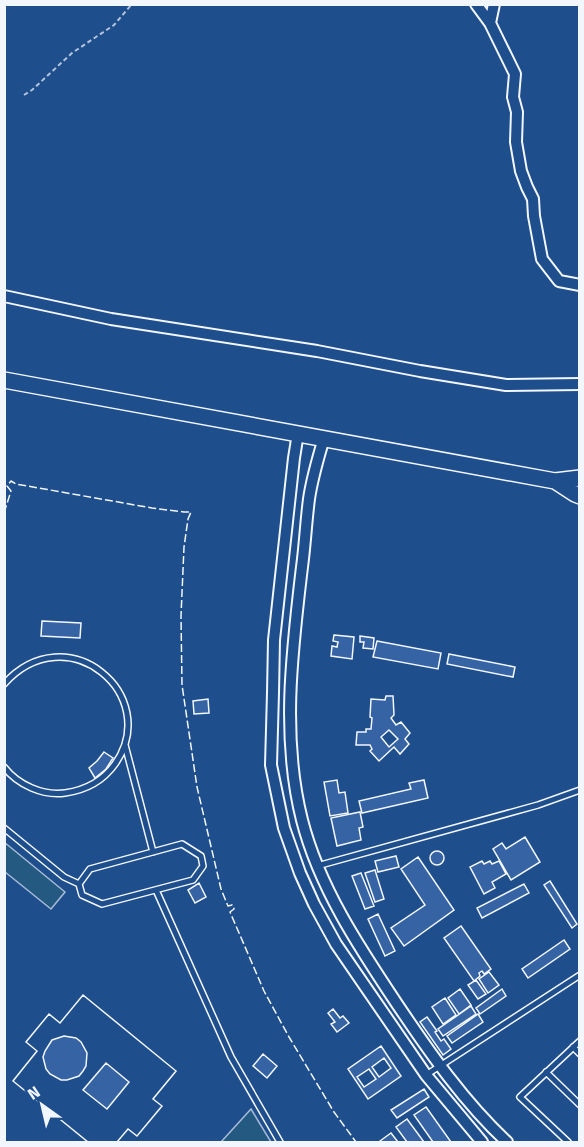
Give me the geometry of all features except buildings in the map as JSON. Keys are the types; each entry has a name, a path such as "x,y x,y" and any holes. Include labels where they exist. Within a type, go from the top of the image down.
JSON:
{"main road":[{"path":"4,380 555,481 579,478"},
{"path":"555,481 579,496"}],"street":[{"path":"476,4 490,23 515,74 513,96 517,112 516,142 521,171 533,199 534,216 543,259 559,281 579,285"},
{"path":"490,23 494,4"},
{"path":"4,296 111,319 317,351 506,385 579,384"},
{"path":"298,433 274,640 271,765 284,828 300,873 336,944 426,1075 482,1143"},
{"path":"324,438 309,500 293,640 289,710 294,779 302,820 317,866 337,906 375,971 440,1066 465,1098 507,1143"}],"lane":[{"path":"4,684 16,672 40,659 68,657 81,660 93,665 113,682 122,698 128,727 120,757 109,771 89,787 74,792 61,794 44,792 27,786 4,767"},
{"path":"125,743 153,852"},
{"path":"317,866 538,805 579,790"},
{"path":"4,828 64,877 79,884 82,895 102,904 193,880 203,866 201,856 182,844 90,869 79,884"},
{"path":"156,890 231,1057 280,1143"},
{"path":"426,1075 579,975"},
{"path":"568,1143 520,1097 579,1041"},
{"path":"573,1047 579,1054"},
{"path":"546,1072 579,1105"}],"path":[{"path":"24,95 72,53 114,26 132,4"}],"shaded area":[{"path":"4,842 65,892 51,909 5,872"},
{"path":"251,1109 271,1142 221,1142"}],"fence":[{"path":"4,513 11,491 7,486 11,481 16,484 152,508 191,512 184,547 181,616 182,685 197,787 221,889 228,906 234,907 230,912 264,991 334,1112 356,1142"}]}
